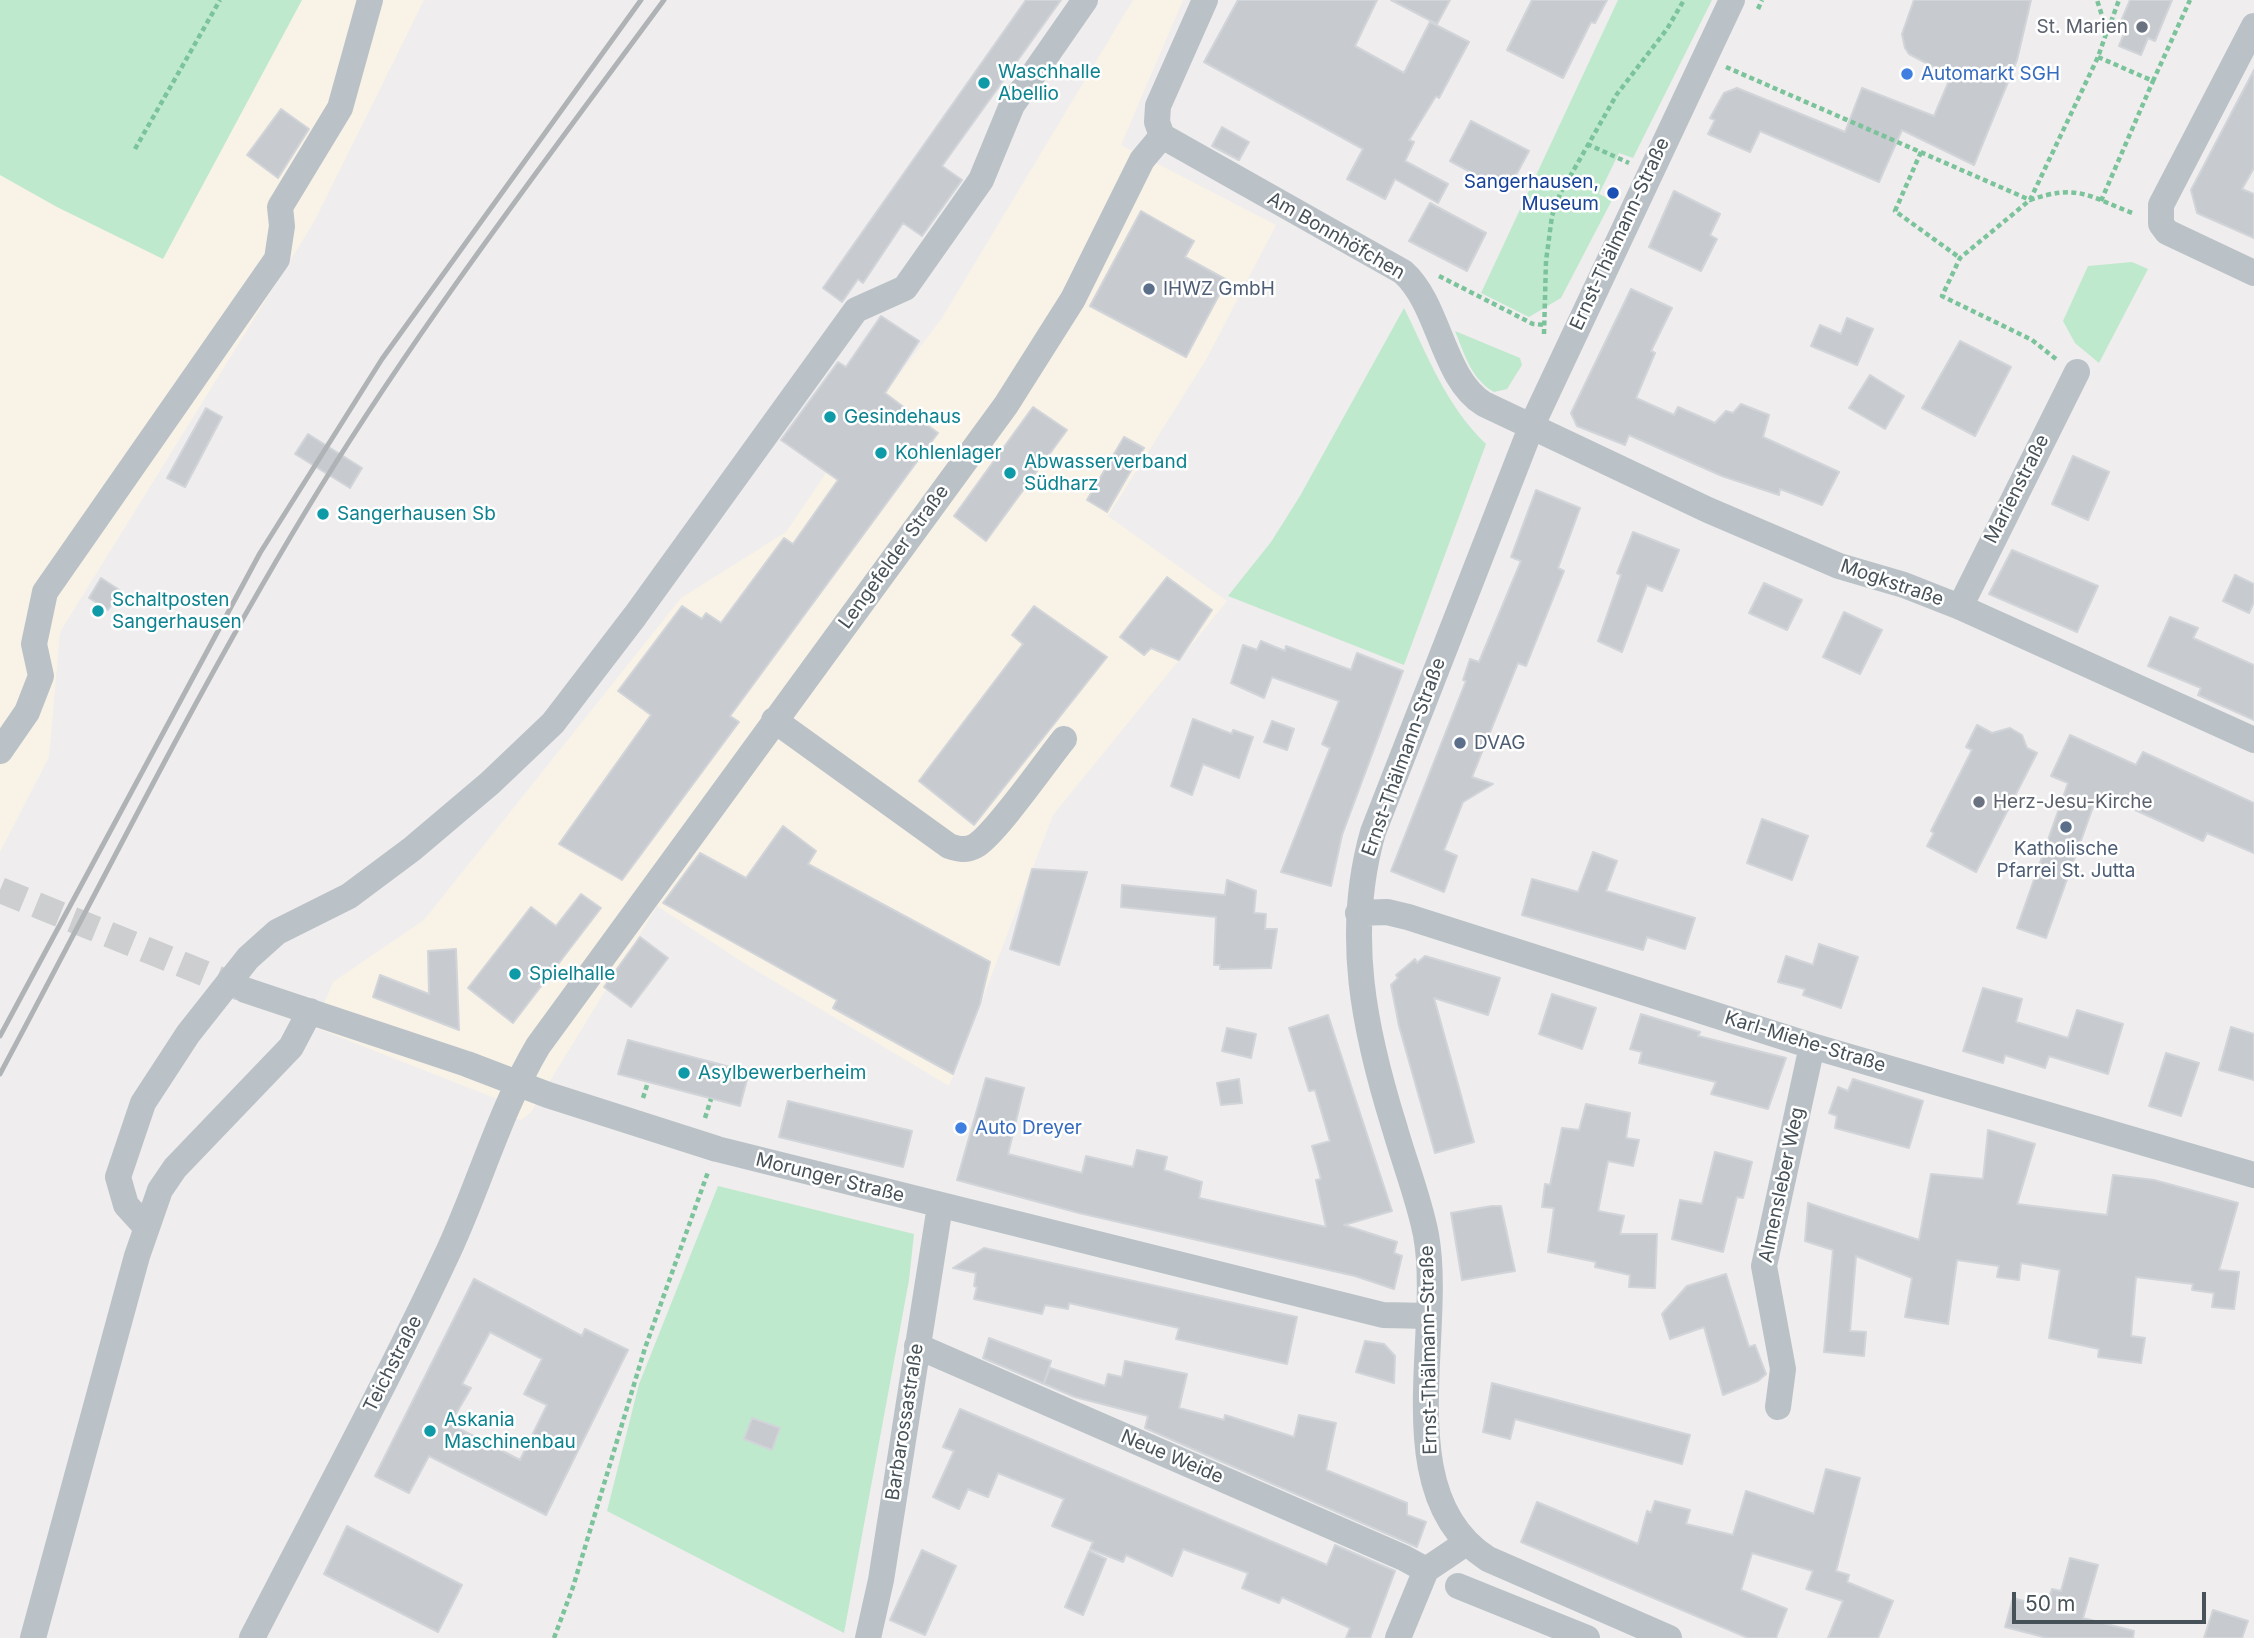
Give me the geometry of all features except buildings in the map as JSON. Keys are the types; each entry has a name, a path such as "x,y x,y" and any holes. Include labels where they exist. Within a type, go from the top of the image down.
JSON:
{"street":[{"path":"0,751 27,712 41,676 34,644 45,592 277,259 282,226 279,207 340,108 370,0"},
{"path":"146,1227 126,1206 118,1177 143,1103 188,1034 248,958 277,932 349,896 412,849 491,783 553,723 635,616 856,310 905,288 981,180 1012,105 1085,0"},
{"path":"1162,136 1157,122 1158,106 1205,0"},
{"name":"Ernst-Thälmann-Straße","path":"1669,1638 1488,1559 1466,1543 1442,1508 1432,1469 1427,1404 1429,1317 1426,1237 1381,1084 1366,1021 1358,966 1358,913 1363,871 1373,832 1532,425 1703,56 1732,0"},
{"path":"2254,26 2161,205 2161,224 2167,232 2254,273"},
{"name":"Am Bonnhöfchen","path":"1162,136 1403,272 1418,290 1471,394 1488,406 1532,425"},
{"name":"Lengefelder Straße","path":"518,1084 538,1046 565,1007 1021,382 1073,299 1142,159 1162,136"},
{"name":"Marienstraße","path":"1960,607 2077,372"},
{"name":"Mogkstraße","path":"1532,425 1640,480 1839,566 1904,585 1960,607 2254,740"},
{"path":"774,720 949,846 958,849 969,849 987,836 1064,739"},
{"name":"Karl-Miehe-Straße","path":"1358,913 1387,912 1408,917 1812,1046 2254,1175"},
{"name":"Morunger Straße","path":"245,990 717,1149 1383,1315 1429,1317"},
{"path":"33,1638 146,1227 160,1190 175,1168 291,1047 310,1011"},
{"name":"Almensleber Weg","path":"1778,1406 1783,1369 1764,1266 1812,1046"},
{"name":"Teichstraße","path":"252,1638 404,1345 451,1246 518,1084"},
{"name":"Barbarossastraße","path":"868,1638 881,1580 940,1206"},
{"name":"Neue Weide","path":"916,1346 1404,1558 1426,1570"},
{"path":"1398,1638 1426,1570 1466,1543"},
{"path":"1458,1586 1587,1638"}],"path":[{"path":"135,149 220,0"},
{"path":"1543,338 1546,325 1546,261 1552,216 1566,181 1587,144 1684,0"},
{"path":"2097,0 2107,31"},
{"path":"2030,200 2098,57 2119,0"},
{"path":"2101,201 2190,0"},
{"path":"1703,56 2030,200"},
{"path":"2098,57 2153,81"},
{"path":"1587,144 1649,172"},
{"path":"1921,152 1895,211 1959,258"},
{"path":"2077,372 2046,353 2032,340 1942,296 1959,258 2030,200 2059,190 2083,193 2161,224"},
{"path":"1429,270 1533,324 1546,325"},
{"path":"642,1102 648,1082"},
{"path":"704,1122 711,1099"},
{"path":"554,1638 573,1587 645,1348 717,1149"}],"shaded area":[{"path":"302,0 424,0 314,222 60,632 49,757 0,852 0,175 57,207 163,259"},
{"path":"1133,0 1183,0 1121,145 1276,225 1207,358 1108,516 1227,601 1053,815 949,1086 747,965 657,906 531,1112 521,1120 505,1115 500,1100 314,1027 333,982 424,920 681,598 786,532 882,391 885,393 942,318"}],"green space":[{"path":"0,0 302,0 163,259 57,207 0,175"},
{"path":"1618,0 1712,0 1633,158 1619,153 1599,194 1612,200 1561,298 1529,317 1481,293"},
{"path":"2132,262 2148,269 2099,363 2075,343 2063,321 2088,266"},
{"path":"1404,308 1449,397 1486,444 1404,665 1228,596 1271,542 1300,496"},
{"path":"1455,331 1520,358 1522,365 1507,389 1494,392 1486,387 1470,366"},
{"path":"718,1186 914,1234 909,1280 844,1633 607,1511 639,1384"}],"tunnel":[{"path":"0,890 245,990"}],"railway":[{"path":"0,1036 260,553 382,359 641,0"},
{"path":"0,1074 195,705 320,488 443,302 664,0"}],"place":[{"name":"St. Marien","path":"2142,27"},
{"name":"Automarkt SGH","path":"1907,74"},
{"name":"Waschhalle Abellio","path":"984,83"},
{"name":"Sangerhausen, Museum","path":"1613,193"},
{"name":"IHWZ GmbH","path":"1149,289"},
{"name":"Gesindehaus","path":"830,417"},
{"name":"Kohlenlager","path":"881,453"},
{"name":"Abwasserverband Südharz","path":"1010,473"},
{"name":"Sangerhausen Sb","path":"323,514"},
{"name":"Schaltposten Sangerhausen","path":"98,611"},
{"name":"DVAG","path":"1460,743"},
{"name":"Herz-Jesu-Kirche","path":"1979,802"},
{"name":"Katholische Pfarrei St. Jutta","path":"2066,827"},
{"name":"Spielhalle","path":"515,974"},
{"name":"Asylbewerberheim","path":"684,1073"},
{"name":"Auto Dreyer","path":"961,1128"},
{"name":"Askania Maschinenbau","path":"430,1431"}]}
